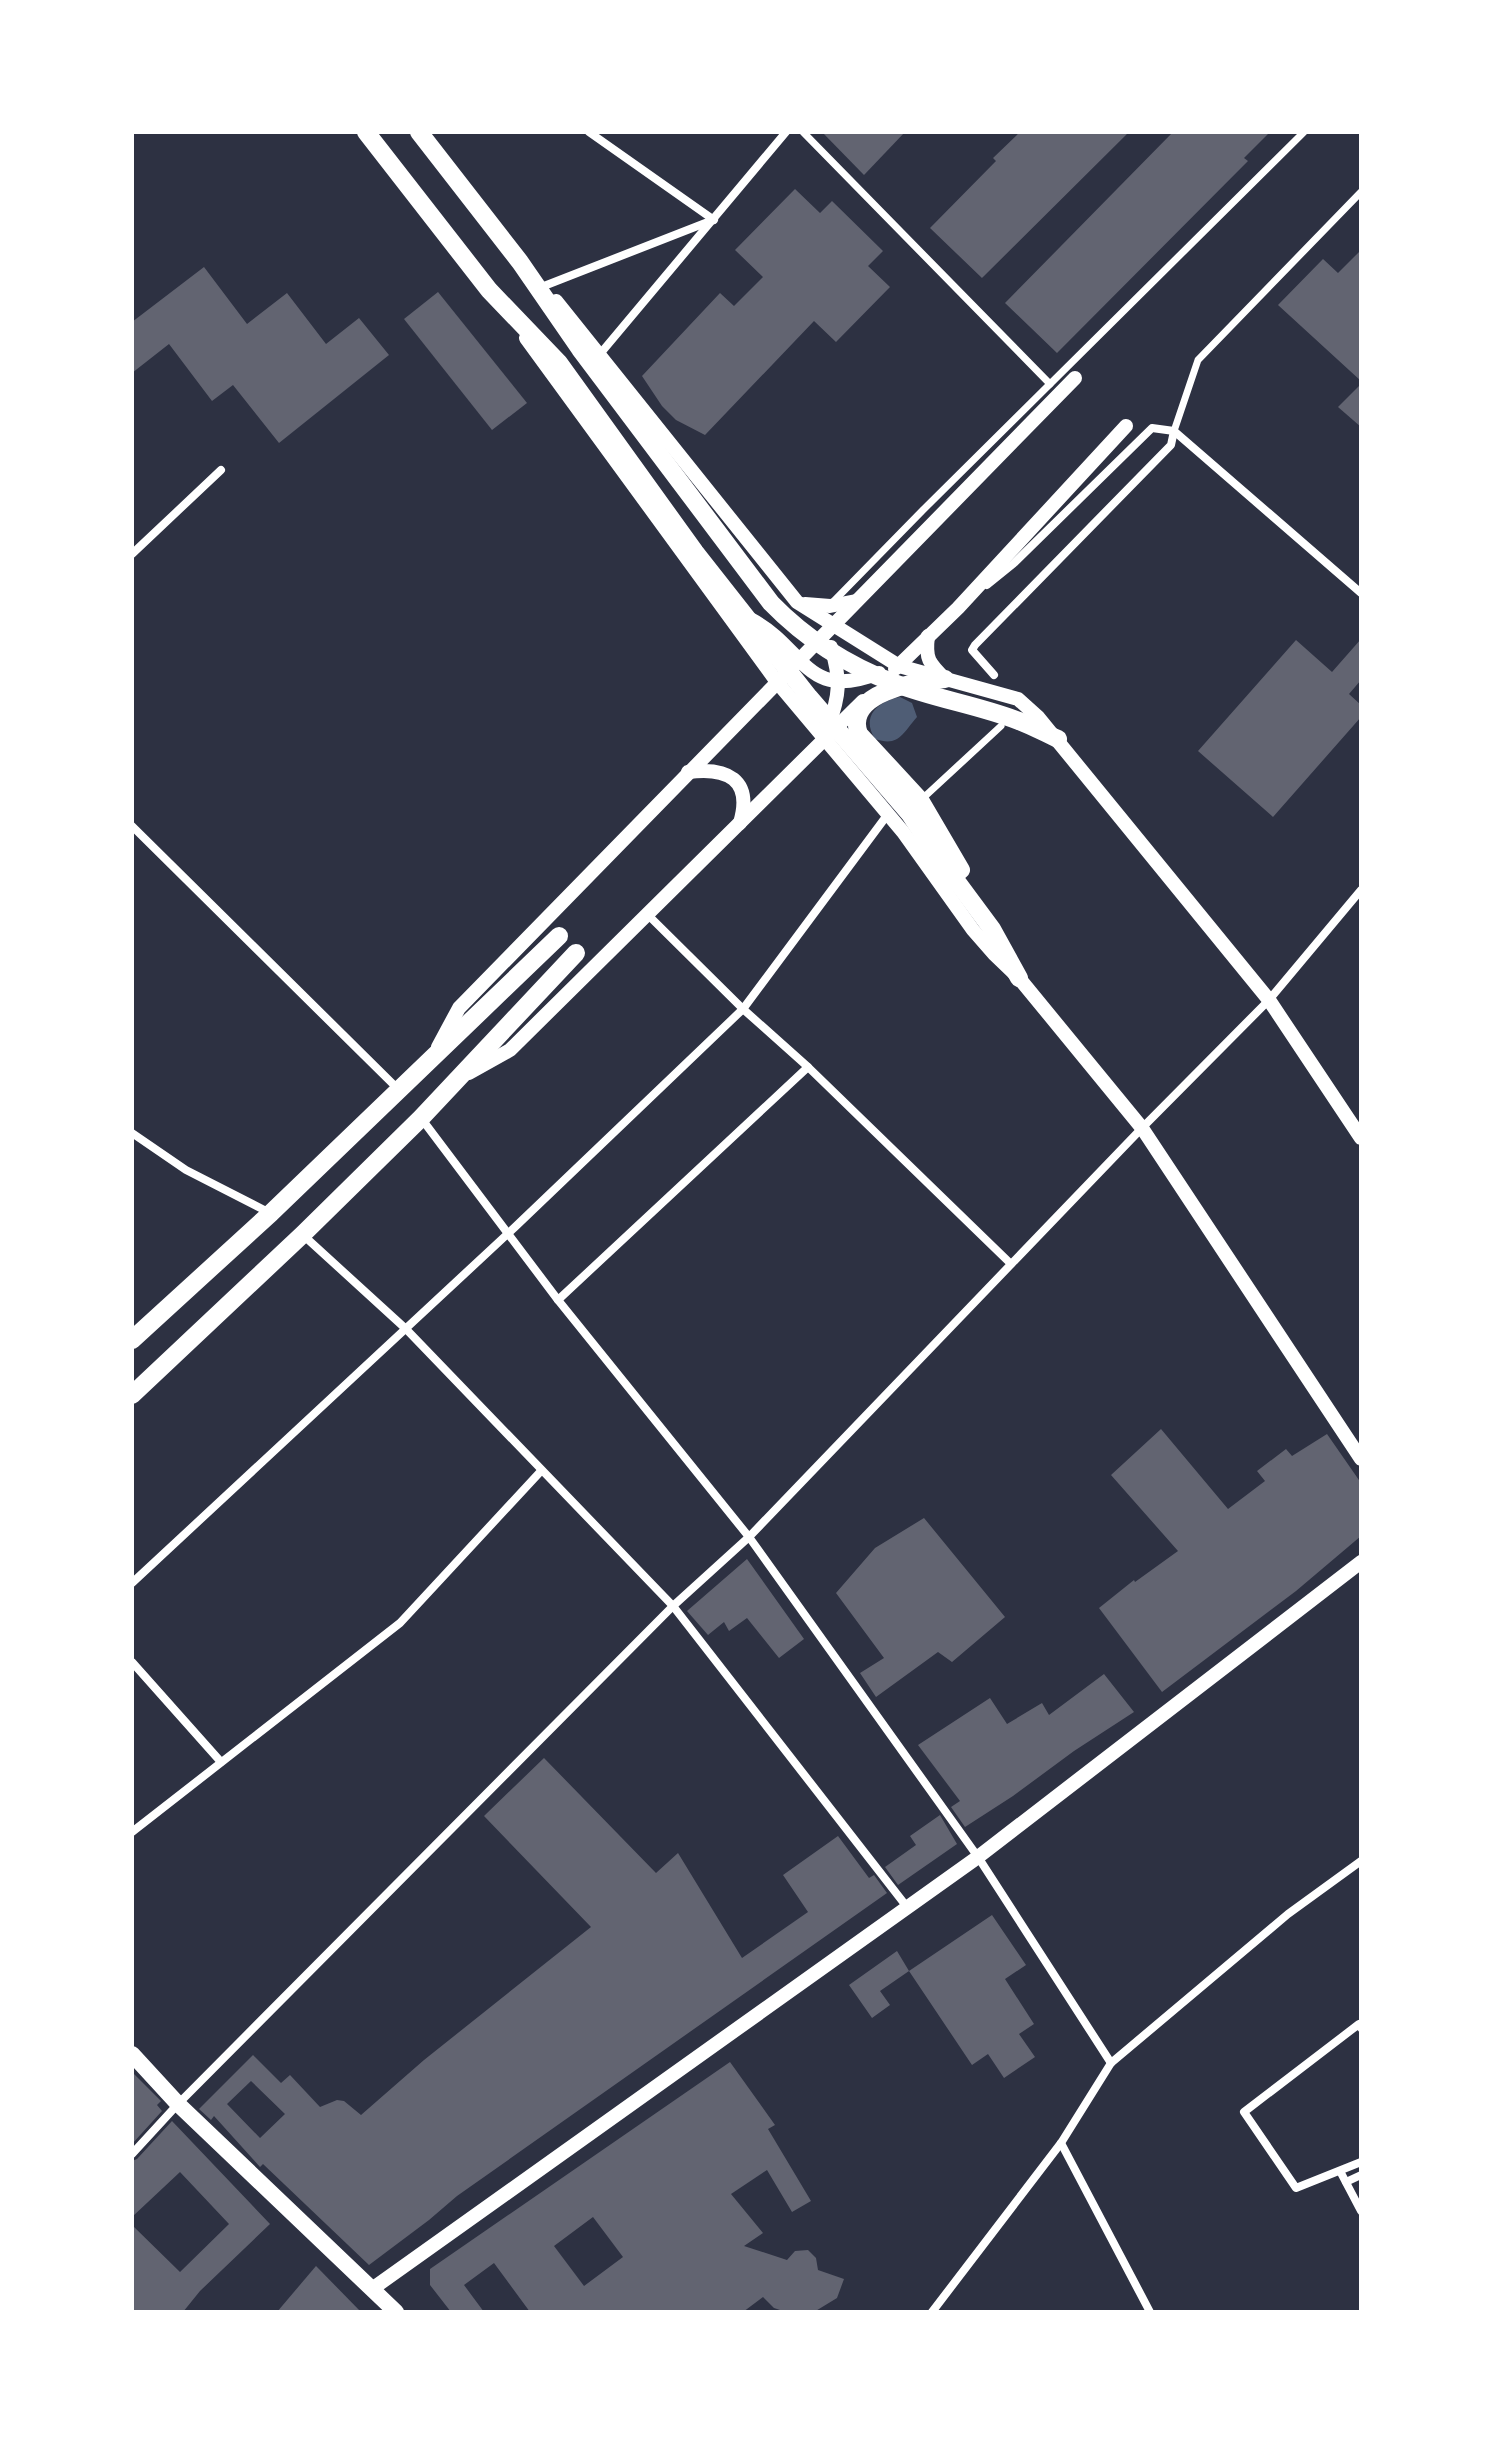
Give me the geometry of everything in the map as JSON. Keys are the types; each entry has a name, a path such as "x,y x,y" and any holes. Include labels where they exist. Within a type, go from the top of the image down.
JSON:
{"main road":[{"path":"366,132 489,290 559,363 695,552 809,697 910,814 992,929"},
{"path":"419,132 520,262 580,349 771,603 799,631 841,658 894,683 1058,739"},
{"path":"945,679 888,691 872,700 857,715 856,726 859,734 920,800 1019,978"},
{"path":"132,1340 271,1213 559,936"},
{"path":"132,1395 421,1118 576,953"},
{"path":"132,2054 178,2104 396,2312"}],"street":[{"path":"589,132 714,220"},
{"path":"600,354 786,132"},
{"path":"803,132 1050,384"},
{"path":"830,606 1304,132"},
{"path":"994,675 975,656 972,650 975,645 1171,445 1198,360 1361,192"},
{"path":"544,286 714,220"},
{"path":"520,262 600,354 797,602 828,629 899,666 1018,699 1058,739 1269,1000 1361,1138"},
{"path":"489,290 777,682 888,814 973,930 1019,978 1142,1128 1361,1459"},
{"path":"432,1058 459,1008 1075,378"},
{"path":"958,608 1126,426"},
{"path":"459,1079 510,1050 928,636 1013,564 1152,428 1174,431 1361,593"},
{"path":"132,554 221,470"},
{"path":"714,598 760,624 818,676 839,683 899,666"},
{"path":"797,602 830,606 856,600"},
{"path":"824,739 838,698 839,683 828,629"},
{"path":"928,636 926,652 930,664 945,679"},
{"path":"920,800 1010,723"},
{"path":"688,772 713,770 733,778 744,797 739,823"},
{"path":"132,1583 406,1329 743,1009 888,814"},
{"path":"132,826 399,1090"},
{"path":"132,2154 673,1606 749,1537 1269,1000 1361,890"},
{"path":"646,913 1011,1264"},
{"path":"558,1300 808,1067"},
{"path":"421,1118 558,1300 749,1537 978,1857 1111,2063"},
{"path":"132,1133 186,1170 271,1213"},
{"path":"303,1234 406,1329 673,1606 907,1907"},
{"path":"132,1832 400,1623 541,1471"},
{"path":"372,2289 978,1857 1361,1562"},
{"path":"132,1662 221,1762"},
{"path":"932,2312 1061,2143 1111,2063 1288,1914 1361,1861"},
{"path":"1361,2028 1359,2024 1244,2112 1296,2188 1361,2162"},
{"path":"1061,2143 1150,2312"},
{"path":"1340,2171 1361,2211"},
{"path":"1346,2182 1361,2175"}],"water":[{"path":"900,697 912,703 917,717 895,740 875,739 870,723 874,711 884,702"}],"building":[{"path":"822,132 905,132 864,175"},
{"path":"1020,132 1129,132 982,278 930,228"},
{"path":"1173,132 1270,132 1244,158 1248,161 1057,353 1005,303"},
{"path":"795,189 820,213 832,201 883,251 868,266 890,287 836,342 814,321 705,435 676,420 662,406 642,376 720,293 734,306 763,277 735,250"},
{"path":"1361,250 1361,381 1278,305 1323,259 1338,273"},
{"path":"204,267 247,324 287,293 326,344 359,318 389,355 279,443 233,385 212,401 169,344 132,373 132,322"},
{"path":"438,292 527,403 492,430 404,319"},
{"path":"1361,384 1361,427 1338,407"},
{"path":"1361,639 1361,680 1349,694 1361,705 1361,717 1273,817 1198,751 1296,640 1332,672"},
{"path":"1161,1429 1228,1509 1265,1481 1257,1471 1286,1449 1292,1456 1327,1434 1361,1483 1361,1536 1296,1591 1162,1692 1099,1608 1178,1551 1111,1475"},
{"path":"924,1518 1005,1617 952,1662 938,1652 876,1697 860,1673 884,1658 836,1593 875,1548"},
{"path":"747,1559 804,1639 779,1658 747,1618 729,1631 724,1622 708,1635 687,1611"},
{"path":"1104,1674 1134,1712 965,1827 951,1807 960,1801 918,1745 990,1698 1007,1724 1042,1703 1049,1715"},
{"path":"544,1758 656,1873 678,1853 742,1958 808,1912 783,1875 838,1836 869,1878 874,1875 887,1893 457,2196 369,2265 263,2164 260,2167 214,2116 211,2120 199,2109 253,2055 281,2083 290,2075 320,2107 337,2100 344,2101 361,2115 424,2060 591,1927 484,1816","holes":["251,2081 285,2114 260,2138 227,2104"]},
{"path":"940,1815 957,1844 898,1885 885,1867 916,1845 910,1836"},
{"path":"992,1915 1026,1965 1005,1979 1034,2024 1019,2034 1035,2057 1004,2078 988,2054 972,2065 909,1971"},
{"path":"897,1951 909,1971 880,1991 890,2005 872,2018 849,1985"},
{"path":"730,2062 775,2125 768,2129 811,2201 792,2212 767,2170 731,2194 763,2233 744,2246 787,2260 795,2251 808,2250 816,2258 818,2270 844,2279 837,2298 814,2312 786,2312 774,2308 763,2297 743,2312 530,2312 494,2263 464,2285 484,2312 451,2312 430,2285 430,2269","holes":["593,2217 623,2257 584,2286 554,2246"]},
{"path":"132,2072 161,2101 157,2105 162,2111 132,2144"},
{"path":"172,2121 270,2224 200,2291 183,2312 132,2312 132,2225 180,2272 229,2224 180,2172 132,2217 132,2161"},
{"path":"316,2266 361,2312 277,2312"}]}
